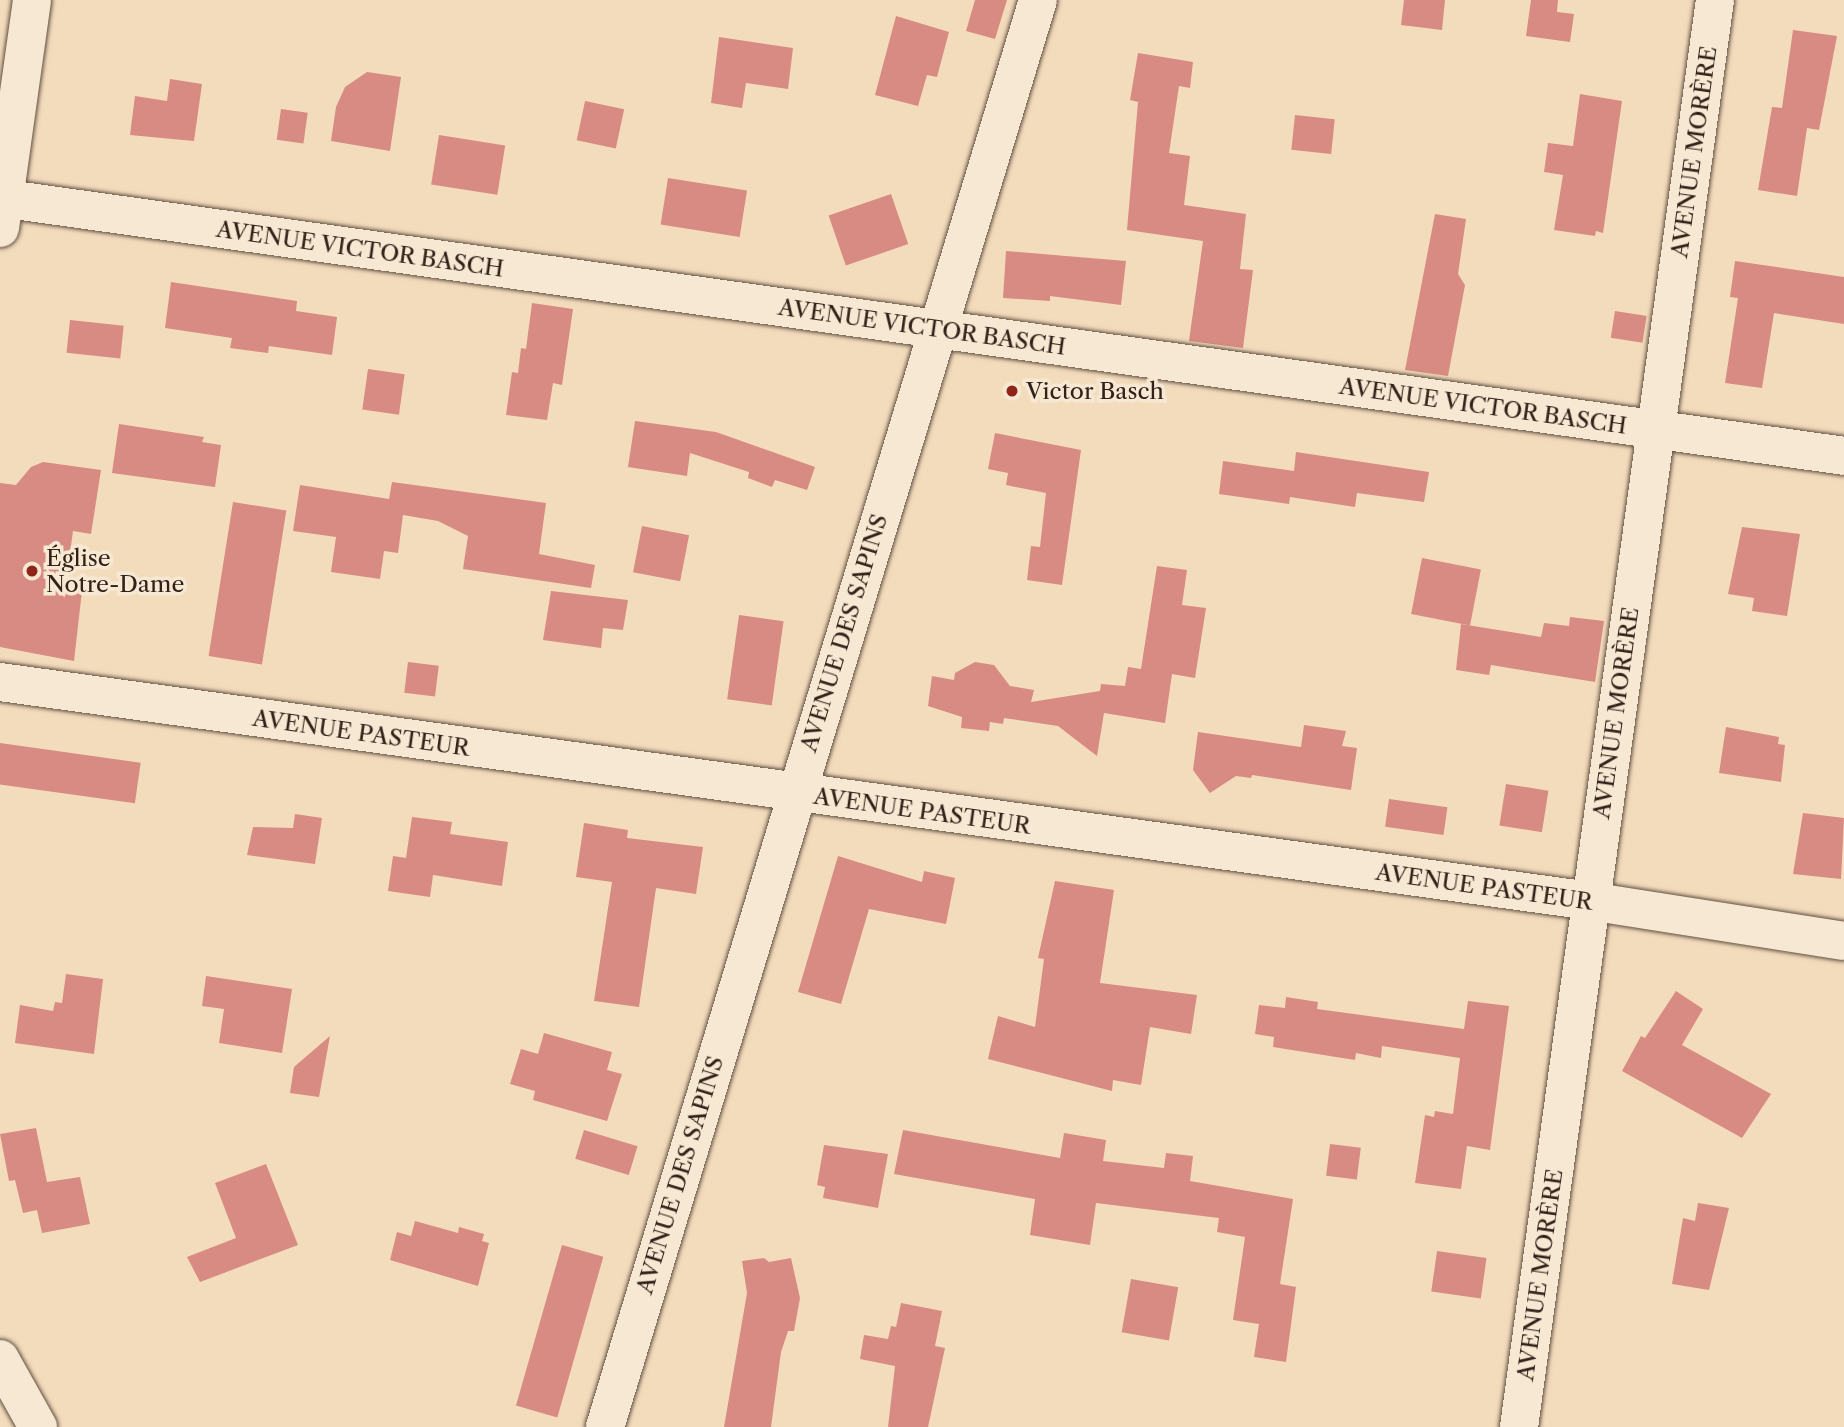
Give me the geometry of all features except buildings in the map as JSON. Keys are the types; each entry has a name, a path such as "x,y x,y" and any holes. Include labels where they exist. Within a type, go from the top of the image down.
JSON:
{"street":[{"path":"1,208 32,0"},
{"name":"AVENUE DES SAPINS","path":"605,1427 794,794 1038,0"},
{"name":"AVENUE MORÈRE","path":"1519,1427 1715,0"},
{"name":"AVENUE VICTOR BASCH","path":"1,208 938,329 1844,456"},
{"name":"AVENUE PASTEUR","path":"0,682 794,794 1590,902 1844,941"},
{"path":"0,1359 38,1427"}],"place":[{"name":"Victor Basch","path":"1012,391"},
{"name":"Église Notre-Dame","path":"32,571"}]}
